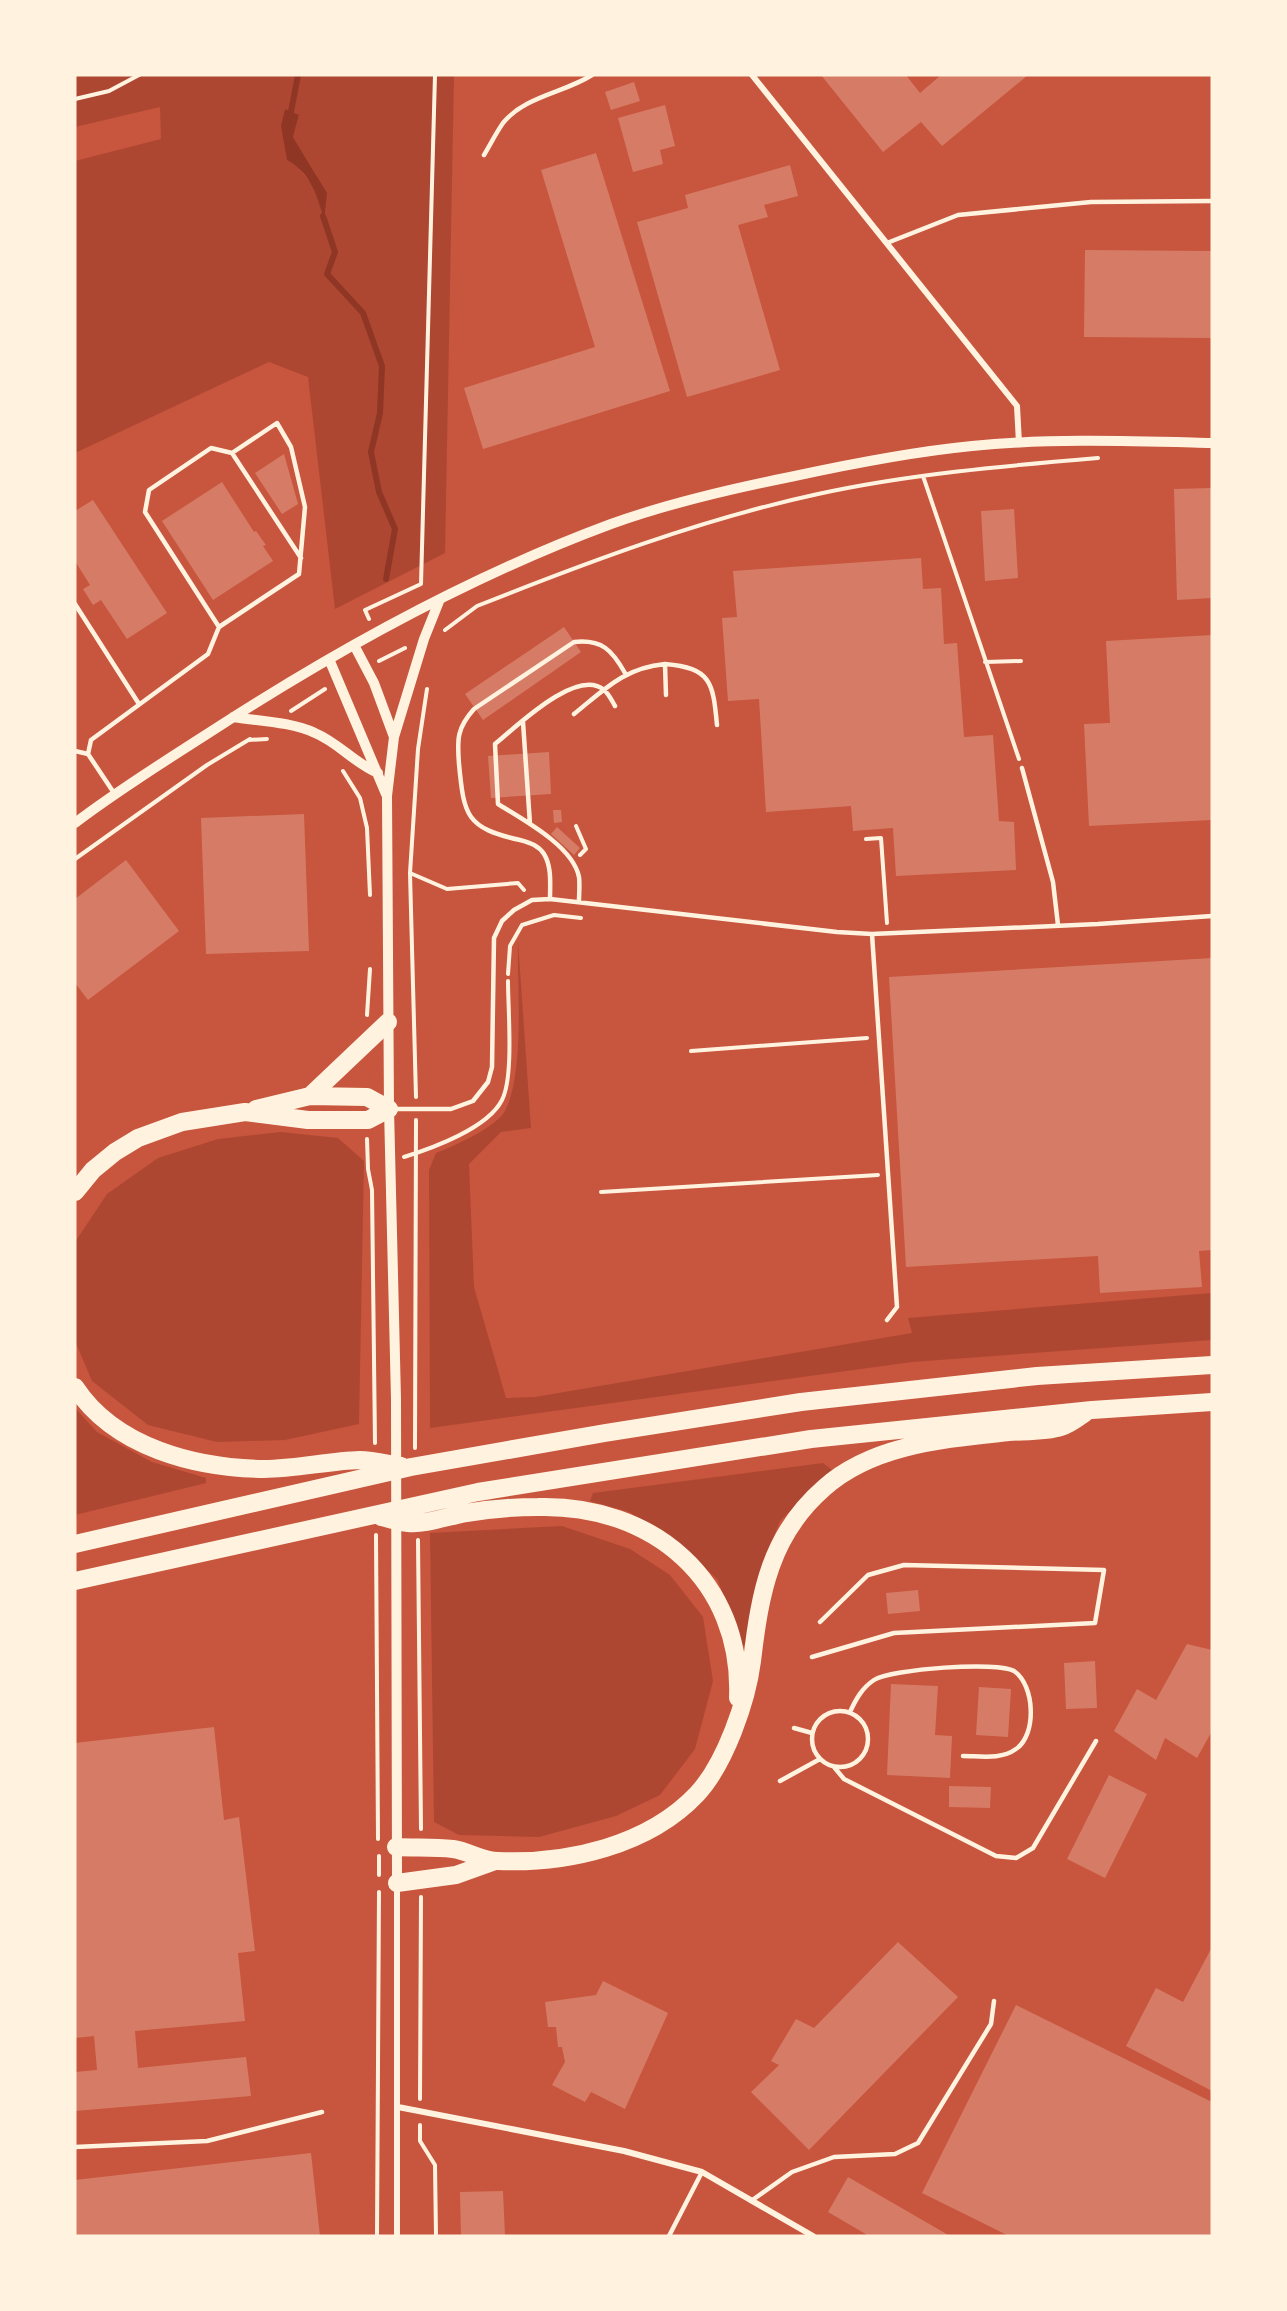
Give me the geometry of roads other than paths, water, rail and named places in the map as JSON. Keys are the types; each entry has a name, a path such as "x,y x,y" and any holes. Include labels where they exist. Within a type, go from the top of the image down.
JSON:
{"highway":[{"path":"310,1096 388,1022"},
{"path":"75,1192 93,1170 138,1138 182,1122 245,1112 310,1096 367,1097 389,1109"},
{"path":"245,1112 308,1120 368,1120 389,1109"},
{"path":"75,1544 411,1467 801,1402 1036,1376 1212,1365"},
{"path":"75,1387 84,1401 105,1421 129,1436 158,1450 207,1465 266,1469 362,1460 411,1467"},
{"path":"75,1581 478,1492 811,1439 1092,1410 1212,1402"},
{"path":"388,1881 456,1875 495,1861 581,1855 618,1844 646,1831 698,1794 724,1751 750,1676 756,1624 772,1562 781,1539 802,1510 822,1489 845,1470 893,1451 927,1443 1060,1427 1092,1410"},
{"path":"376,1516 410,1523 468,1512 541,1507 604,1516 641,1528 674,1548 692,1565 708,1584 721,1606 730,1632 737,1666 737,1718"},
{"path":"396,1847 454,1850 495,1861"}],"street":[{"path":"752,75 1017,406 1019,443"},
{"path":"75,823 114,793 328,659 440,599 531,556 603,527 709,494 909,453 1019,443 1212,443"},
{"path":"397,2236 398,2107 388,1881 396,1847 397,1587 396,1399 389,1109 387,796 394,737 424,639 440,599"},
{"path":"354,645 366,667 394,737"},
{"path":"328,659 340,680 387,796"},
{"path":"233,717 314,732 340,746 364,767 378,773"},
{"path":"398,2107 624,2151 702,2172 805,2234 813,2236"}],"lane":[{"path":"484,155 504,122 525,104 574,87 592,75"},
{"path":"886,243 958,215 1091,202 1212,201"},
{"path":"88,754 91,740 208,654 219,627 299,574 305,507 291,447 277,423 232,453"},
{"path":"219,627 145,512 149,489 211,448 232,453 301,558"},
{"path":"75,604 140,704"},
{"path":"550,899 550,867 544,853 534,843 494,834 480,827 466,810 463,803 457,742 462,722 474,709 574,642 589,641 604,647 615,657 624,674"},
{"path":"665,664 666,695"},
{"path":"574,714 624,674 646,666 665,664 688,666 706,676 714,692 717,724"},
{"path":"579,901 579,876 573,862 554,842 498,804 495,744 550,699 579,686 591,685 604,689 615,706"},
{"path":"523,722 530,824"},
{"path":"75,751 88,754 114,793"},
{"path":"1022,768 1053,882 1058,925"},
{"path":"389,1109 451,1109 466,1105 482,1094 492,1067 494,938 502,921 514,910 532,900 579,901 837,932 872,934 1212,916"},
{"path":"872,934 897,1307 886,1320"},
{"path":"812,1658 894,1633 1095,1623 1104,1570 904,1565 868,1575 820,1622"},
{"path":"850,1712 858,1694 875,1679 903,1673 988,1666 1005,1667 1016,1672 1028,1695 1030,1710 1029,1727 1022,1744 1014,1751 1000,1756 963,1756"},
{"path":"834,1767 852,1765 866,1751 868,1733 864,1724 850,1712 831,1712 816,1724 812,1733 815,1752 820,1759 834,1767 844,1779 996,1856 1016,1858 1033,1848 1096,1741"},
{"path":"794,1728 812,1733"},
{"path":"780,1781 820,1759"},
{"path":"751,2201 792,2172 834,2157 895,2154 918,2143 991,2024 994,2001"},
{"path":"75,2147 207,2141 322,2112"},
{"path":"669,2236 702,2172"}],"waterway":[{"path":"290,117 298,75"},
{"path":"323,216 335,252 327,274 363,313 382,366 380,413 371,452 379,492 395,529 386,579"}]}
